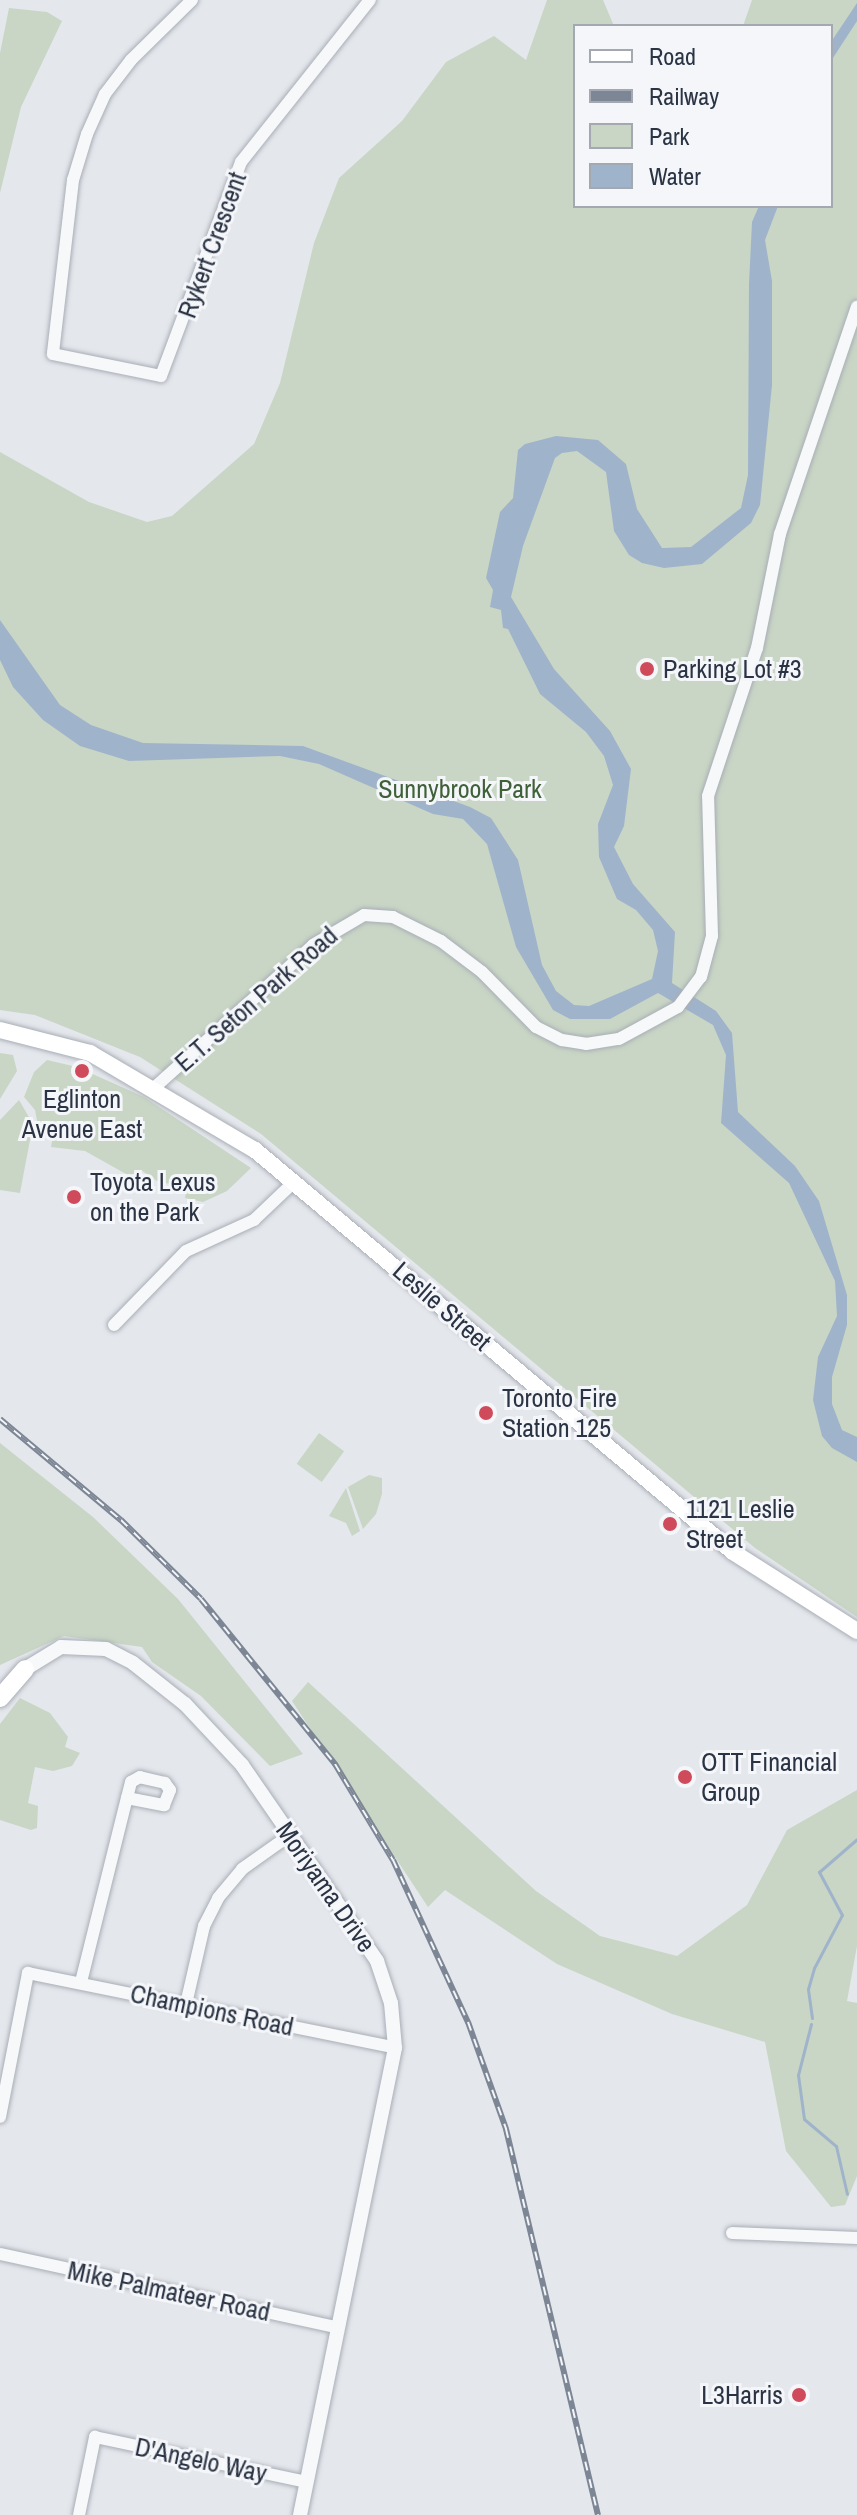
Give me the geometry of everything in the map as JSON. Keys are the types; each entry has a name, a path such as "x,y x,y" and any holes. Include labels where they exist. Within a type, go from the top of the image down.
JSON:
{"main road":[{"name":"Leslie Street","path":"0,1030 90,1053 155,1087 255,1150 733,1552 857,1631"},
{"path":"0,1677 25,1669"},
{"path":"0,1698 25,1669"}],"street":[{"name":"Rykert Crescent","path":"192,0 105,94 77,158 53,354 161,376 241,162 370,0"},
{"name":"E.T. Seton Park Road","path":"155,1087 313,945 364,915 393,917 441,941 482,972 536,1027 562,1040 586,1044 619,1039 664,1019 678,1007 706,966 712,936 708,796 757,648 780,534 857,307"},
{"path":"114,1325 186,1251 254,1220 294,1182"},
{"name":"Moriyama Drive","path":"25,1669 44,1655 71,1645 120,1654 192,1710 223,1741 377,1961 391,2003 395,2048 300,2515"},
{"path":"81,1982 127,1798"},
{"path":"186,2004 204,1926 218,1898 242,1869 290,1835"},
{"name":"Champions Road","path":"0,2117 28,1973 395,2048"},
{"path":"732,2233 857,2238"},
{"name":"Mike Palmateer Road","path":"0,2254 338,2328"},
{"name":"D'Angelo Way","path":"79,2515 95,2437 307,2482"}],"green space":[{"name":"Sunnybrook Park","path":"547,0 603,0 613,24 573,24 573,208 833,208 833,24 744,24 752,0 857,0 857,1617 755,1548 261,1134 140,1057 35,1015 0,1010 0,452 89,502 147,522 172,516 254,444 280,383 314,243 339,178 402,121 446,62 494,36 526,60"},
{"path":"9,8 47,12 62,21 21,107 0,193 0,53"},
{"path":"0,1053 13,1055 17,1071 0,1099"},
{"path":"47,1060 77,1067 144,1097 251,1168 227,1191 203,1202 185,1198 187,1188 157,1181 141,1170 135,1179 85,1151 51,1147 54,1130 39,1131 35,1110 24,1097 34,1072"},
{"path":"19,1100 33,1124 20,1193 0,1190 0,1120"},
{"path":"319,1433 344,1451 322,1482 297,1464"},
{"path":"0,1443 93,1517 178,1599 303,1754 270,1766 201,1696 152,1662 142,1647 64,1636 0,1665"},
{"path":"369,1475 382,1478 382,1494 376,1514 363,1529 348,1487"},
{"path":"346,1488 360,1531 352,1536 346,1523 329,1516"},
{"path":"308,1682 536,1891 600,1936 677,1956 747,1905 787,1830 857,1790 857,1946 847,2001 857,2003 857,2176 845,2205 831,2207 786,2151 765,2042 672,2014 557,1964 445,1890 428,1907 292,1701"},
{"path":"20,1698 50,1713 68,1737 65,1747 80,1753 72,1766 53,1771 35,1767 28,1803 38,1806 37,1828 31,1830 0,1820 0,1724"}],"water":[{"path":"857,3 857,21 833,58 833,39"},
{"path":"758,208 777,208 765,240 772,281 772,385 760,505 751,523 702,564 664,568 642,563 629,555 614,531 606,472 577,451 562,453 555,458 523,546 511,597 554,669 610,731 631,769 624,826 614,847 633,884 675,932 672,983 716,1011 732,1033 738,1112 795,1166 819,1201 847,1295 847,1325 832,1377 832,1404 842,1430 857,1437 857,1462 832,1448 822,1436 813,1400 818,1357 837,1316 835,1281 789,1183 721,1123 726,1055 713,1025 658,993 610,1019 570,1019 553,1010 516,947 487,844 463,819 433,814 319,764 280,756 129,761 80,746 43,720 13,687 0,660 0,620 60,705 91,725 143,743 303,746 470,807 491,818 518,860 542,965 556,991 574,1005 589,1006 652,979 658,951 653,930 636,910 617,899 599,857 598,824 613,785 604,756 586,732 540,694 508,629 503,628 501,610 490,607 493,590 486,578 500,512 513,498 518,450 525,444 556,436 598,440 626,464 637,509 662,548 691,547 741,508 748,475 752,222"}],"waterway":[{"path":"812,2018 808,1989 814,1968 842,1915 819,1872 857,1839"},
{"path":"811,2024 798,2075 804,2119 836,2146 847,2194"}],"railway":[{"path":"0,1419 121,1520 201,1599 335,1764 393,1860 468,2022 506,2129 598,2515"}],"place":[{"name":"Parking Lot #3","path":"647,669"},
{"name":"Eglinton Avenue East","path":"82,1071"},
{"name":"Toyota Lexus on the Park","path":"74,1197"},
{"name":"Toronto Fire Station 125","path":"486,1413"},
{"name":"1121 Leslie Street","path":"670,1524"},
{"name":"OTT Financial Group","path":"685,1777"},
{"name":"L3Harris","path":"799,2395"}]}
